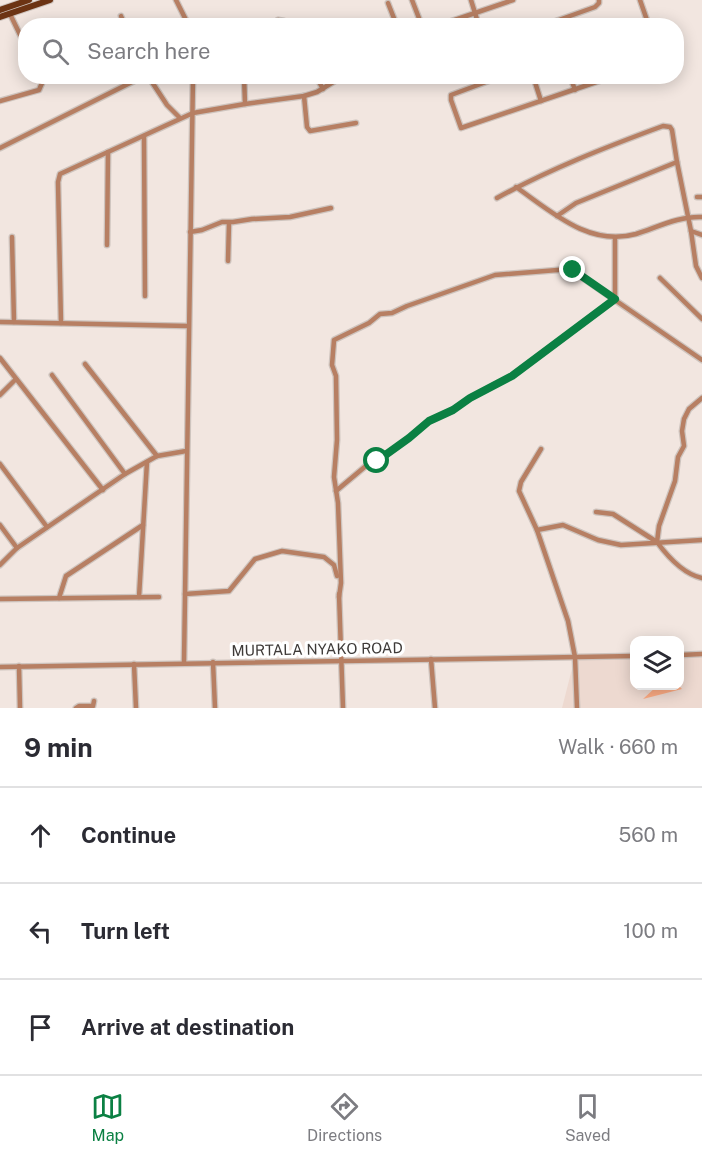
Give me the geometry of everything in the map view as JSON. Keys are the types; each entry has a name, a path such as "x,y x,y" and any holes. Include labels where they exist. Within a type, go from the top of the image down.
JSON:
{"main road":[{"path":"0,10 29,0"},
{"path":"0,17 50,0"}],"street":[{"path":"176,0 185,18"},
{"path":"412,0 419,18"},
{"path":"471,0 476,18"},
{"path":"460,18 511,0"},
{"path":"640,0 646,18"},
{"path":"568,18 595,7 599,2"},
{"path":"388,3 394,18"},
{"path":"10,14 18,30"},
{"path":"0,101 39,90 42,84"},
{"path":"0,148 130,84"},
{"path":"152,84 180,118"},
{"path":"184,662 193,84"},
{"path":"244,84 245,104"},
{"path":"320,84 323,89"},
{"path":"61,323 58,177 63,172 193,113 304,96 331,84"},
{"path":"481,84 451,95 461,128 592,84"},
{"path":"536,84 541,101"},
{"path":"573,84 575,90"},
{"path":"304,96 310,131 356,123"},
{"path":"497,198 540,175 600,150 663,126 670,127 696,266 702,278"},
{"path":"144,136 145,296"},
{"path":"107,245 108,152"},
{"path":"557,216 576,203 677,162"},
{"path":"516,188 557,216 586,232 615,238 687,216 702,217"},
{"path":"190,232 222,222 290,217 332,208"},
{"path":"228,261 229,223"},
{"path":"691,231 702,235"},
{"path":"12,237 14,322"},
{"path":"615,238 615,299"},
{"path":"339,597 341,583 334,477 337,440 336,376 332,365 334,340 369,323 380,314 392,313 495,275 570,269 702,360"},
{"path":"660,278 702,319"},
{"path":"336,491 367,465 379,460 429,421 512,376 615,299"},
{"path":"0,322 188,326"},
{"path":"0,358 103,490"},
{"path":"85,364 157,456"},
{"path":"52,375 125,474"},
{"path":"0,395 16,379"},
{"path":"657,542 659,526 675,482 678,457 684,446 682,431 684,419 688,411 702,398"},
{"path":"542,449 519,487 537,530 568,621 575,657 577,708"},
{"path":"0,565 17,548 125,474 157,456 186,451"},
{"path":"139,597 147,462"},
{"path":"0,464 48,527"},
{"path":"596,512 613,514 657,542 686,572 702,578"},
{"path":"0,525 17,548"},
{"path":"60,598 66,576 143,525"},
{"path":"537,530 563,525 597,540 624,545 702,540"},
{"path":"185,594 229,591 255,560 282,550 324,557 330,561 336,571 339,597 343,708"},
{"path":"0,599 159,597"},
{"path":"684,655 702,654"},
{"name":"MURTALA NYAKO ROAD","path":"0,667 184,662 342,662 630,656"},
{"path":"431,659 435,708"},
{"path":"213,662 215,708"},
{"path":"134,664 136,708"},
{"path":"19,666 20,708"},
{"path":"76,708 93,706 94,701"}],"shaded area":[{"path":"702,654 702,708 562,708 575,657 630,656 630,690 684,690 684,655"},
{"path":"653,690 678,690 643,699"}],"route":[{"path":"377,461 429,421 453,410 530,364 615,299 573,270"}]}
